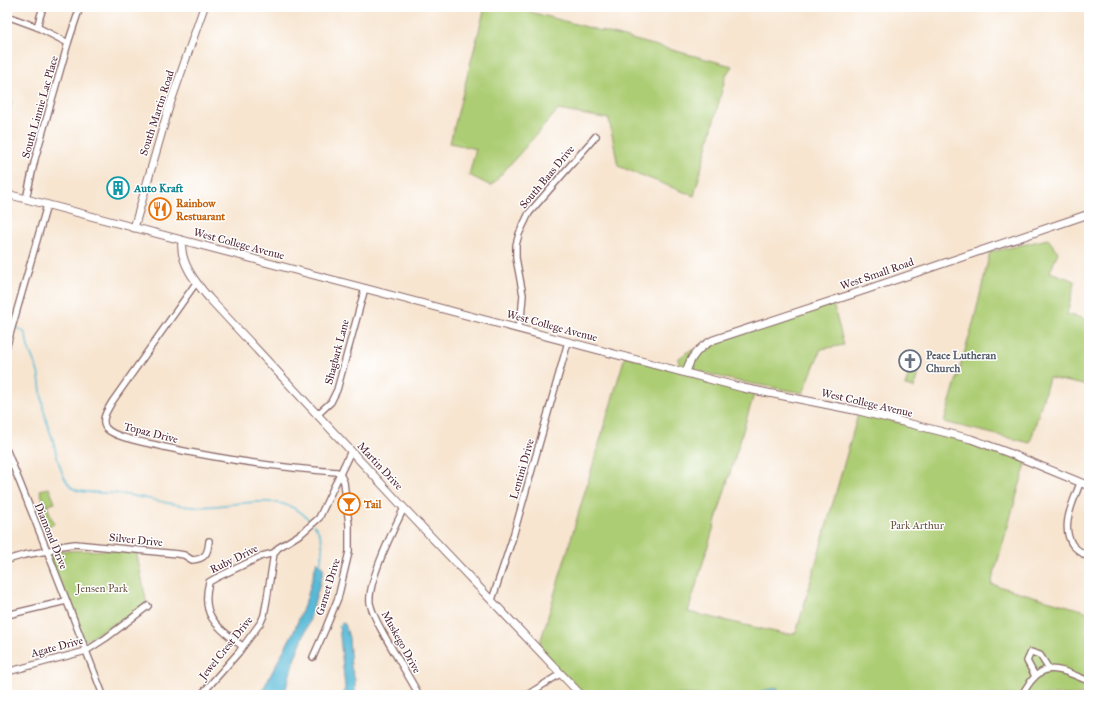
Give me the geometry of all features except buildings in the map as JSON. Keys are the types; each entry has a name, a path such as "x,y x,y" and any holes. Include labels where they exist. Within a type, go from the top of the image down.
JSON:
{"street":[{"path":"37,27 43,7"},
{"name":"South Linnie Lac Place","path":"26,199 35,160 80,7"},
{"name":"South Martin Road","path":"134,228 169,107 204,7"},
{"path":"7,16 37,27 68,44"},
{"name":"South Baas Drive","path":"518,329 522,312 523,295 516,258 516,242 518,234 530,213 596,136"},
{"name":"West College Avenue","path":"7,194 686,373 771,394 858,411 971,439 1089,486"},
{"path":"7,345 47,205"},
{"name":"West Small Road","path":"686,373 693,355 705,344 713,340 1089,214"},
{"name":"Martin Drive","path":"182,241 181,246 184,258 196,283 214,304 580,695"},
{"name":"Topaz Drive","path":"196,283 112,402 105,416 106,428 122,437 132,440 224,459 337,472 340,474"},
{"name":"Shagbark Lane","path":"317,415 331,402 337,390 365,288"},
{"name":"Lentini Drive","path":"492,600 512,540 568,342"},
{"name":"Diamond Drive","path":"7,451 66,601 76,622 103,695"},
{"path":"274,553 286,542 319,518 351,452"},
{"name":"Garnet Drive","path":"312,657 315,655 338,598 349,552 349,525 344,482 340,474"},
{"path":"1080,483 1069,517 1067,531 1072,545 1089,558"},
{"name":"Muskego Drive","path":"404,508 388,541 375,574 370,592 370,598 375,617 419,695"},
{"name":"Silver Drive","path":"47,551 61,546 75,544 92,545 178,554 184,555 192,560 203,557 207,553 209,541"},
{"path":"7,560 47,551"},
{"name":"Ruby Drive","path":"242,646 212,620 207,607 209,582 262,556 274,553"},
{"name":"Jewel Crest Drive","path":"201,695 257,629 264,615 274,553"},
{"path":"7,615 66,601"},
{"name":"Agate Drive","path":"7,672 91,649 148,606"},
{"path":"1034,676 1027,661 1031,652 1040,655 1049,669"},
{"path":"1022,695 1034,676 1040,671 1049,669 1065,672 1089,681"},
{"path":"527,695 560,674"}],"green space":[{"path":"485,7 512,7 732,66 726,75 694,196 618,166 609,119 558,110 491,186 469,175 476,149 450,143"},
{"path":"1048,239 1058,252 1050,272 1075,281 1067,314 1089,320 1089,386 1049,378 1030,443 944,422 974,320 990,252"},
{"path":"833,304 844,345 821,349 803,393 732,380 680,366 678,359 687,352"},
{"name":"Park Arthur","path":"625,356 755,391 688,612 784,634 796,633 859,411 1027,460 991,584 1089,612 1089,695 581,695 538,650"},
{"path":"910,370 918,372 914,388 905,386"},
{"path":"49,488 55,503 45,506 40,490"},
{"path":"47,506 54,524 45,528 38,510"},
{"name":"Jensen Park","path":"136,550 147,605 83,642 47,551"}],"water":[{"path":"7,74 11,87 11,107 7,127"},
{"path":"317,561 324,569 309,622 294,660 284,695 260,695 294,631 307,598"},
{"path":"342,623 345,624 349,638 351,667 355,680 355,693 357,695 338,695 343,694 345,688 339,626"},
{"path":"777,687 780,695 750,695 774,688"}],"waterway":[{"path":"7,311 11,320"},
{"path":"16,327 23,331 26,335 28,347 38,372 44,411 62,473 69,485 74,489 83,492 128,495 193,507 271,502 286,505 299,511 311,522"},
{"path":"314,525 322,539 320,566"}],"place":[{"name":"Auto Kraft","path":"118,188"},
{"name":"Rainbow Restuarant","path":"160,209"},
{"name":"Peace Lutheran Church","path":"910,361"},
{"name":"Tail","path":"349,504"}]}
